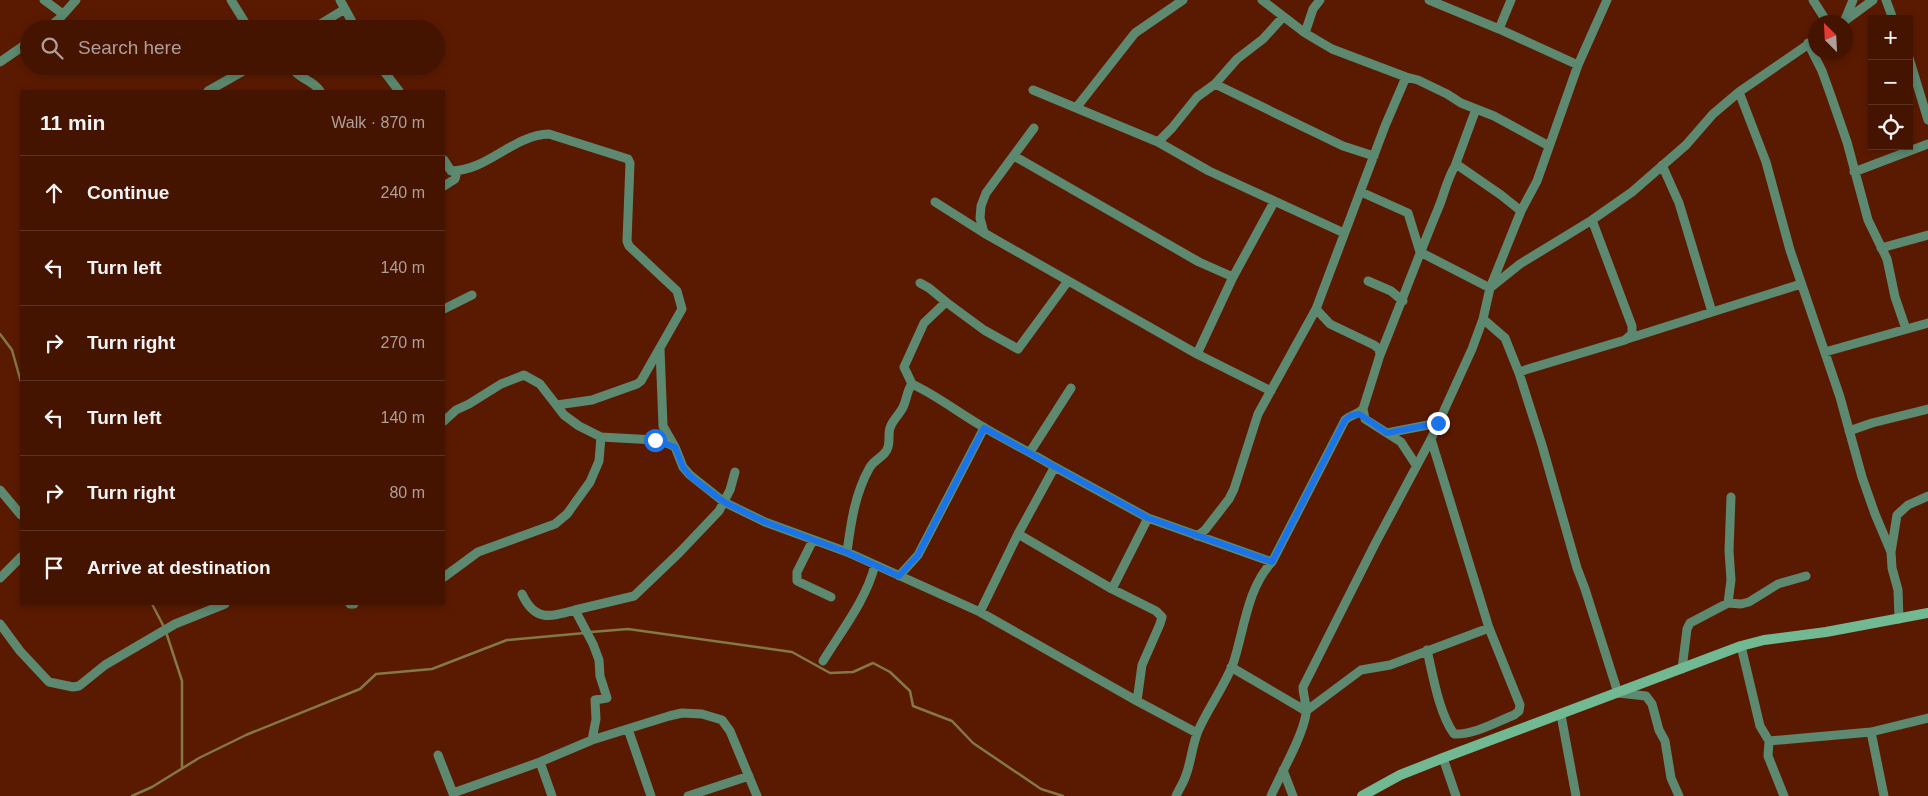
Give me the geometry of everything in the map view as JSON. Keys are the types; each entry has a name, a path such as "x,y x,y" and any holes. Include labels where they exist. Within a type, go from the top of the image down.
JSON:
{"main road":[{"path":"1362,796 1400,775 1741,646 1764,640 1928,613"}],"street":[{"path":"44,0 63,14"},
{"path":"57,20 76,0"},
{"path":"231,0 243,20"},
{"path":"340,0 351,20"},
{"path":"1076,108 1135,33 1183,0"},
{"path":"1262,0 1304,33 1332,49 1418,80 1461,103 1510,124 1549,146"},
{"path":"1304,33 1313,9 1320,0"},
{"path":"1429,0 1578,65"},
{"path":"1499,29 1512,0"},
{"path":"1271,796 1303,726 1306,711 1303,686 1431,439 1472,349 1483,319 1490,288 1521,211 1537,181 1578,65 1607,0"},
{"path":"1813,0 1823,15"},
{"path":"1847,15 1853,0"},
{"path":"1853,15 1873,0"},
{"path":"1886,0 1892,15"},
{"path":"327,20 345,9"},
{"path":"1158,142 1197,97 1215,84 1237,59 1263,40 1283,17"},
{"path":"1490,288 1520,264 1592,220 1632,192 1686,145 1713,114 1739,92 1808,44"},
{"path":"0,62 20,48"},
{"path":"1819,60 1846,142 1868,220 1887,259 1899,311 1906,329"},
{"path":"1910,60 1928,120"},
{"path":"210,90 236,75"},
{"path":"298,75 316,85 319,90"},
{"path":"387,75 398,90"},
{"path":"1197,536 1205,530 1229,499 1242,468 1252,429 1316,309 1406,77"},
{"path":"1215,84 1343,146 1374,156"},
{"path":"1033,90 1158,142 1209,171 1344,233"},
{"path":"1739,92 1766,162 1801,284 1825,352 1875,514 1891,552"},
{"path":"1362,414 1380,355 1476,109"},
{"path":"984,233 980,218 986,193 1034,128"},
{"path":"445,161 451,170 457,171 480,163 524,138 537,134 549,134 628,158 630,163 627,241 629,246 677,291 682,309 638,384 592,400 557,405"},
{"path":"1854,172 1928,144"},
{"path":"1014,156 1199,262 1234,277"},
{"path":"1662,165 1679,203 1712,312"},
{"path":"1455,166 1459,166 1521,211"},
{"path":"445,185 455,179 457,171"},
{"path":"1361,192 1408,213 1420,252 1490,288"},
{"path":"934,202 984,233 1197,354 1271,391"},
{"path":"1197,354 1234,277 1274,202"},
{"path":"1592,220 1632,326 1632,334 1625,340"},
{"path":"1881,248 1928,235"},
{"path":"1368,280 1391,291 1403,300"},
{"path":"920,283 984,330 1018,349 1068,281"},
{"path":"1519,373 1801,284"},
{"path":"445,308 472,295"},
{"path":"946,302 924,322 904,366 912,384 927,391 984,428 1148,518 1272,562"},
{"path":"1316,309 1330,324 1374,345 1379,349 1380,355"},
{"path":"1483,319 1505,338 1519,373 1542,445 1576,568 1586,589 1618,693 1646,696 1652,704 1659,730 1668,748 1672,778 1679,796"},
{"path":"1825,352 1928,323"},
{"path":"660,348 663,426 675,447 683,467 690,476 724,502 765,522 846,552 980,612 1197,733"},
{"path":"445,419 456,410 470,404 501,384 524,376 540,384 564,415 579,426 601,437 655,440 675,447"},
{"path":"846,552 856,500 871,466 889,447 889,431 892,423 903,408 907,391 912,384"},
{"path":"1030,452 1070,388"},
{"path":"1849,431 1928,409"},
{"path":"1176,796 1187,775 1197,733 1231,667 1243,622 1263,571 1272,562 1345,420 1350,416 1362,414 1401,442 1416,465"},
{"path":"1387,433 1438,423"},
{"path":"899,576 918,555 984,428"},
{"path":"445,576 478,552 555,524 567,514 590,482 599,461 601,437"},
{"path":"1427,650 1440,700 1454,734 1473,731 1520,711 1520,705 1489,628 1431,439"},
{"path":"980,612 1018,534 1053,470 1052,466"},
{"path":"522,594 535,611 542,616 550,617 634,596 719,511 730,490 735,472"},
{"path":"0,490 20,514"},
{"path":"1899,619 1898,590 1892,568 1891,552 1897,515 1908,505 1928,496"},
{"path":"1728,603 1731,580 1729,551 1731,497"},
{"path":"1112,589 1148,518"},
{"path":"1018,534 1112,589 1156,611 1162,617 1142,665 1137,701"},
{"path":"813,540 797,572 797,581 831,596"},
{"path":"0,578 20,557"},
{"path":"823,661 858,604 872,578 875,565"},
{"path":"1682,669 1687,629 1690,623 1728,603 1742,604 1750,602 1778,584 1806,576"},
{"path":"0,624 20,651 50,682 79,686 105,665 175,624 223,605"},
{"path":"575,610 600,660 600,676 607,698 595,700 596,719 592,740"},
{"path":"1306,711 1362,670 1390,665 1489,628"},
{"path":"1741,646 1760,726 1769,741 1768,756 1784,796"},
{"path":"1231,667 1306,711"},
{"path":"438,755 454,795 592,740 682,713 702,714 722,720 730,731 757,796"},
{"path":"1561,715 1576,796"},
{"path":"1769,741 1871,732 1928,718"},
{"path":"628,729 651,796"},
{"path":"1473,731 1477,745"},
{"path":"1871,732 1884,796"},
{"path":"1443,758 1456,796"},
{"path":"540,762 552,796"},
{"path":"1283,770 1293,796"},
{"path":"688,796 749,776"}],"waterway":[{"path":"0,334 12,350 20,378"},
{"path":"153,605 164,627"},
{"path":"591,632 628,629 792,652 830,673 853,672 873,663 890,672 910,691 913,706 952,721 973,743 1041,789 1063,796"},
{"path":"166,632 182,681 182,768"},
{"path":"132,796 152,787 199,758 246,735 360,689 376,674 432,669 507,640 585,633"}],"route":[{"path":"655,440 675,447 683,467 690,476 724,502 765,522 846,552 899,576 918,555 984,428 1148,518 1272,562 1345,420 1350,416 1359,414 1365,420 1387,433 1408,430 1419,425 1438,423"}]}
